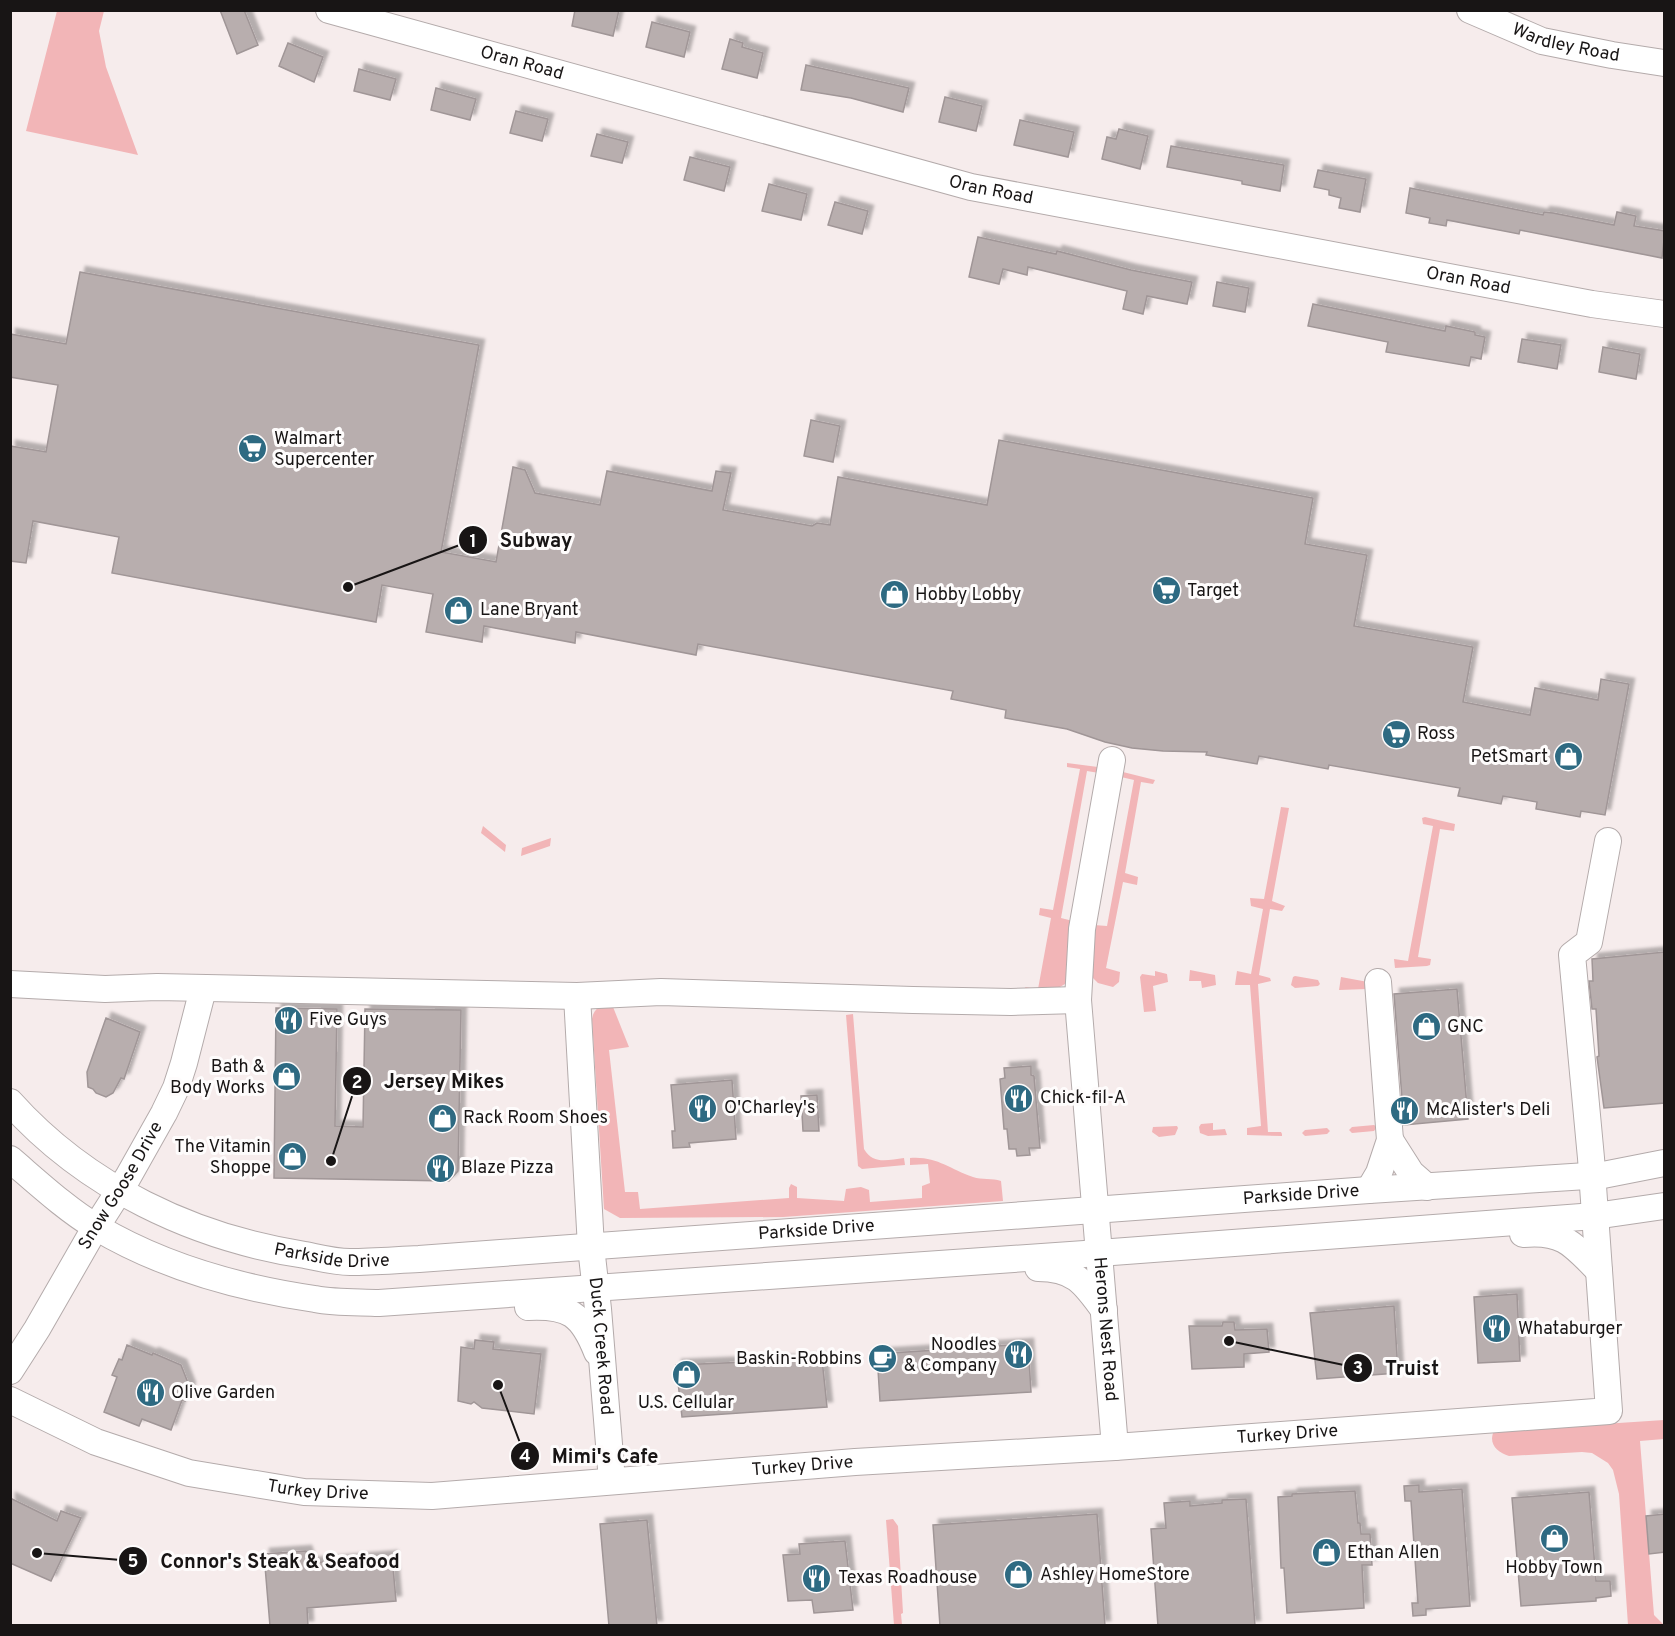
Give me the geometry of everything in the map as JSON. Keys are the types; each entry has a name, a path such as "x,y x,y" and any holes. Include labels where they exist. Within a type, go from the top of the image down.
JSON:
{"street":[{"name":"Oran Road","path":"329,10 971,188 1592,304 1665,314"},
{"name":"Wardley Road","path":"1470,10 1542,41 1612,56 1665,63"},
{"name":"Herons Nest Road","path":"1112,760 1082,929 1078,1000 1115,1447"},
{"path":"1599,1271 1572,956 1589,942 1608,841"},
{"path":"1369,1190 1379,1173 1390,1140 1378,982"},
{"path":"10,984 105,988 576,996 661,992 1011,1002 1078,1000"},
{"name":"Snow Goose Drive","path":"10,1371 149,1140 176,1088 203,989"},
{"name":"Duck Creek Road","path":"576,996 591,1247 612,1481"},
{"name":"Parkside Drive","path":"10,1102 23,1117 72,1158 147,1206 192,1226 254,1246 348,1262 419,1259 1592,1176 1665,1163"},
{"path":"1390,1140 1412,1173 1427,1187"},
{"path":"10,1159 96,1227 171,1263 197,1273 258,1289 318,1300 379,1303 1595,1216 1665,1206"},
{"path":"1476,1224 1509,1235 1549,1233 1579,1250 1599,1271"},
{"path":"990,1261 1062,1270 1074,1275 1088,1288 1104,1310"},
{"name":"Turkey Drive","path":"10,1400 96,1442 189,1473 304,1492 432,1496 855,1462 1115,1447 1609,1411 1599,1271"},
{"path":"470,1297 502,1308 549,1306 570,1312 591,1337 603,1365"}],"shaded area":[{"path":"57,11 104,11 99,31 106,67 138,155 26,131"},
{"path":"1067,763 1101,769 1099,773 1087,771 1061,918 1073,921 1068,975 1065,984 1053,991 1027,991 1025,987 1038,989 1051,918 1039,915 1040,908 1053,910 1080,769 1067,767"},
{"path":"1123,772 1155,780 1153,784 1141,782 1125,873 1138,877 1137,885 1123,882 1106,968 1120,972 1119,982 1113,987 1098,983 1092,977 1094,925 1107,926 1134,780 1121,777"},
{"path":"1281,807 1289,808 1272,901 1285,906 1282,911 1270,909 1259,975 1270,978 1271,981 1258,984 1268,1132 1281,1132 1282,1136 1247,1135 1247,1128 1261,1126 1250,985 1235,985 1237,971 1251,974 1263,909 1251,906 1250,898 1264,899"},
{"path":"1422,818 1455,824 1454,831 1440,829 1418,957 1431,959 1430,965 1395,968 1394,959 1408,961 1433,826 1423,824"},
{"path":"483,826 506,845 505,852 481,833"},
{"path":"551,838 550,846 521,856 522,848"},
{"path":"1190,970 1215,975 1216,985 1202,988 1201,981 1189,981"},
{"path":"1155,971 1167,974 1168,982 1153,986 1156,1011 1144,1012 1140,977 1142,974 1155,976"},
{"path":"1295,976 1318,980 1320,984 1295,988 1291,985"},
{"path":"1341,977 1368,982 1367,989 1339,990"},
{"path":"611,1002 629,1047 609,1050 625,1192 638,1192 640,1209 789,1198 791,1184 797,1187 797,1198 844,1201 846,1189 861,1187 869,1190 870,1202 922,1198 922,1186 930,1183 928,1164 910,1165 910,1158 928,1159 973,1177 1001,1181 1003,1201 783,1217 620,1218 604,1209 592,1019 598,1008"},
{"path":"853,1014 864,1149 876,1159 904,1158 905,1165 862,1169 858,1166 846,1015"},
{"path":"1213,1123 1213,1130 1225,1129 1227,1135 1208,1136 1200,1133 1201,1124"},
{"path":"1374,1125 1377,1127 1374,1131 1352,1133 1349,1130 1352,1127"},
{"path":"1177,1126 1175,1135 1159,1137 1152,1132 1153,1127"},
{"path":"1327,1128 1330,1131 1327,1134 1305,1136 1302,1133 1305,1130"},
{"path":"1664,1420 1664,1439 1640,1441 1654,1615 1664,1625 1628,1625 1619,1494 1613,1470 1608,1463 1592,1453 1582,1452 1509,1456 1495,1448 1492,1437 1493,1433 1498,1431"},
{"path":"893,1519 898,1526 902,1625 894,1625 886,1520"}],"building":[{"path":"220,10 244,10 258,45 237,54"},
{"path":"575,10 619,10 613,36 572,26"},
{"path":"652,22 690,32 684,57 646,47"},
{"path":"730,39 743,43 742,47 763,53 757,78 722,69"},
{"path":"288,43 323,57 314,82 279,66"},
{"path":"806,65 909,88 903,112 851,98 801,90"},
{"path":"359,69 396,79 390,100 354,91"},
{"path":"436,88 476,99 470,120 431,110"},
{"path":"945,97 982,106 976,131 939,122"},
{"path":"516,111 548,119 542,141 510,133"},
{"path":"1020,120 1074,132 1068,157 1014,145"},
{"path":"1119,129 1148,136 1140,169 1102,159 1107,137 1116,139"},
{"path":"597,134 628,142 622,163 591,156"},
{"path":"1171,146 1284,165 1280,191 1242,184 1242,181 1167,167"},
{"path":"690,157 730,167 724,191 684,180"},
{"path":"1318,170 1366,179 1360,212 1339,208 1341,198 1329,195 1329,190 1314,187"},
{"path":"769,184 807,194 801,220 762,211"},
{"path":"1410,188 1543,215 1544,212 1553,213 1614,225 1617,212 1636,216 1634,226 1665,231 1662,258 1520,230 1519,234 1447,220 1446,226 1429,223 1430,218 1406,213"},
{"path":"835,202 868,211 862,234 828,225"},
{"path":"978,237 1056,254 1057,251 1131,270 1192,282 1187,304 1147,296 1143,314 1123,309 1127,291 1028,267 1027,275 1003,269 999,284 969,277"},
{"path":"80,272 479,345 441,552 496,562 513,467 525,470 535,493 600,505 607,471 712,491 716,471 731,473 723,510 812,526 817,523 830,525 838,477 987,505 999,440 1313,498 1305,544 1367,555 1354,626 1473,647 1463,702 1530,715 1535,688 1598,700 1601,679 1629,684 1605,815 1581,811 1580,817 1536,809 1537,802 1503,796 1501,804 1458,796 1460,788 1329,765 1328,769 1259,756 1257,764 1206,755 1207,752 1132,748 1105,742 1067,729 1005,718 1006,710 951,699 953,691 698,644 696,655 576,632 575,643 484,626 482,642 426,632 433,594 382,585 376,622 112,573 119,537 33,521 26,563 10,561 10,446 46,452 58,385 10,377 10,334 66,344"},
{"path":"1217,282 1249,288 1245,312 1213,306"},
{"path":"1313,304 1445,331 1446,326 1475,332 1475,335 1485,337 1481,359 1471,357 1469,366 1386,352 1388,342 1308,326"},
{"path":"1522,339 1561,345 1557,369 1518,362"},
{"path":"1603,347 1640,354 1636,379 1599,372"},
{"path":"811,420 840,426 833,462 804,456"},
{"path":"1665,952 1665,1103 1604,1108 1597,1057 1599,1056 1596,1009 1592,1009 1589,981 1593,981 1592,959"},
{"path":"1457,989 1468,1119 1404,1125 1394,994"},
{"path":"276,1008 337,1009 335,1126 363,1127 365,1009 461,1010 458,1171 449,1181 274,1178"},
{"path":"106,1018 140,1032 124,1079 121,1078 113,1093 106,1097 88,1087 87,1072"},
{"name":"Chick-fil-A","path":"1031,1066 1031,1075 1034,1076 1040,1148 1029,1148 1030,1155 1017,1156 1016,1149 1009,1149 1007,1129 1004,1129 1000,1079 1005,1078 1004,1068"},
{"name":"O'Charley's","path":"732,1080 736,1139 689,1143 690,1147 673,1148 672,1131 675,1131 671,1085"},
{"path":"817,1095 819,1131 803,1131 801,1096"},
{"name":"Whataburger","path":"1517,1294 1520,1361 1478,1363 1474,1297"},
{"path":"1394,1306 1398,1373 1317,1379 1310,1313"},
{"path":"1223,1322 1234,1322 1235,1330 1267,1329 1269,1352 1244,1354 1244,1367 1192,1369 1189,1326 1222,1326"},
{"path":"475,1340 494,1342 493,1349 541,1354 534,1414 482,1408 474,1402 471,1404 458,1401 461,1347 474,1349"},
{"path":"1028,1344 1031,1392 880,1401 877,1354"},
{"name":"Olive Garden","path":"127,1345 181,1365 190,1388 185,1401 182,1400 171,1430 142,1419 139,1426 104,1412 117,1377 112,1375 119,1359 122,1360"},
{"path":"822,1359 827,1407 682,1417 676,1365"},
{"path":"1419,1485 1419,1492 1462,1489 1470,1606 1426,1609 1426,1615 1413,1616 1412,1603 1418,1603 1411,1501 1405,1501 1404,1486"},
{"name":"Ethan Allen","path":"1355,1491 1361,1534 1370,1534 1372,1565 1362,1565 1364,1608 1287,1613 1284,1568 1281,1568 1278,1497 1292,1496 1292,1494"},
{"name":"Hobby Town","path":"1589,1492 1596,1581 1610,1581 1611,1596 1596,1598 1596,1601 1521,1606 1512,1498"},
{"path":"10,1498 57,1521 61,1511 81,1518 51,1581 10,1563"},
{"path":"1246,1499 1255,1626 1158,1626 1151,1529 1166,1528 1164,1503 1190,1501 1190,1506 1222,1503 1222,1500"},
{"name":"Ashley HomeStore","path":"1097,1514 1105,1626 940,1626 933,1525"},
{"path":"1665,1514 1665,1552 1649,1554 1646,1516"},
{"path":"647,1520 657,1626 609,1626 600,1524"},
{"name":"Texas Roadhouse","path":"845,1541 853,1610 814,1613 812,1600 788,1601 783,1555 800,1554 799,1544"},
{"path":"306,1551 310,1563 392,1556 396,1601 307,1608 308,1626 270,1626 264,1554"}],"place":[{"name":"Walmart Supercenter","path":"253,449"},
{"name":"Subway","path":"348,587"},
{"name":"Target","path":"1166,591"},
{"name":"Hobby Lobby","path":"894,595"},
{"name":"Lane Bryant","path":"459,610"},
{"name":"Ross","path":"1396,734"},
{"name":"PetSmart","path":"1569,757"},
{"name":"Five Guys","path":"288,1020"},
{"name":"GNC","path":"1426,1027"},
{"name":"Bath & Body Works","path":"286,1077"},
{"name":"Chick-fil-A","path":"1019,1098"},
{"name":"O'Charley's","path":"703,1108"},
{"name":"McAlister's Deli","path":"1405,1110"},
{"name":"Rack Room Shoes","path":"442,1118"},
{"name":"The Vitamin Shoppe","path":"292,1157"},
{"name":"Jersey Mikes","path":"331,1161"},
{"name":"Blaze Pizza","path":"440,1168"},
{"name":"Whataburger","path":"1497,1329"},
{"name":"Truist","path":"1229,1341"},
{"name":"Noodles & Company","path":"1018,1355"},
{"name":"Baskin-Robbins","path":"883,1359"},
{"name":"U.S. Cellular","path":"686,1374"},
{"name":"Mimi's Cafe","path":"498,1385"},
{"name":"Olive Garden","path":"150,1393"},
{"name":"Hobby Town","path":"1554,1539"},
{"name":"Connor's Steak & Seafood","path":"37,1553"},
{"name":"Ethan Allen","path":"1326,1553"},
{"name":"Ashley HomeStore","path":"1019,1575"},
{"name":"Texas Roadhouse","path":"817,1578"}]}
